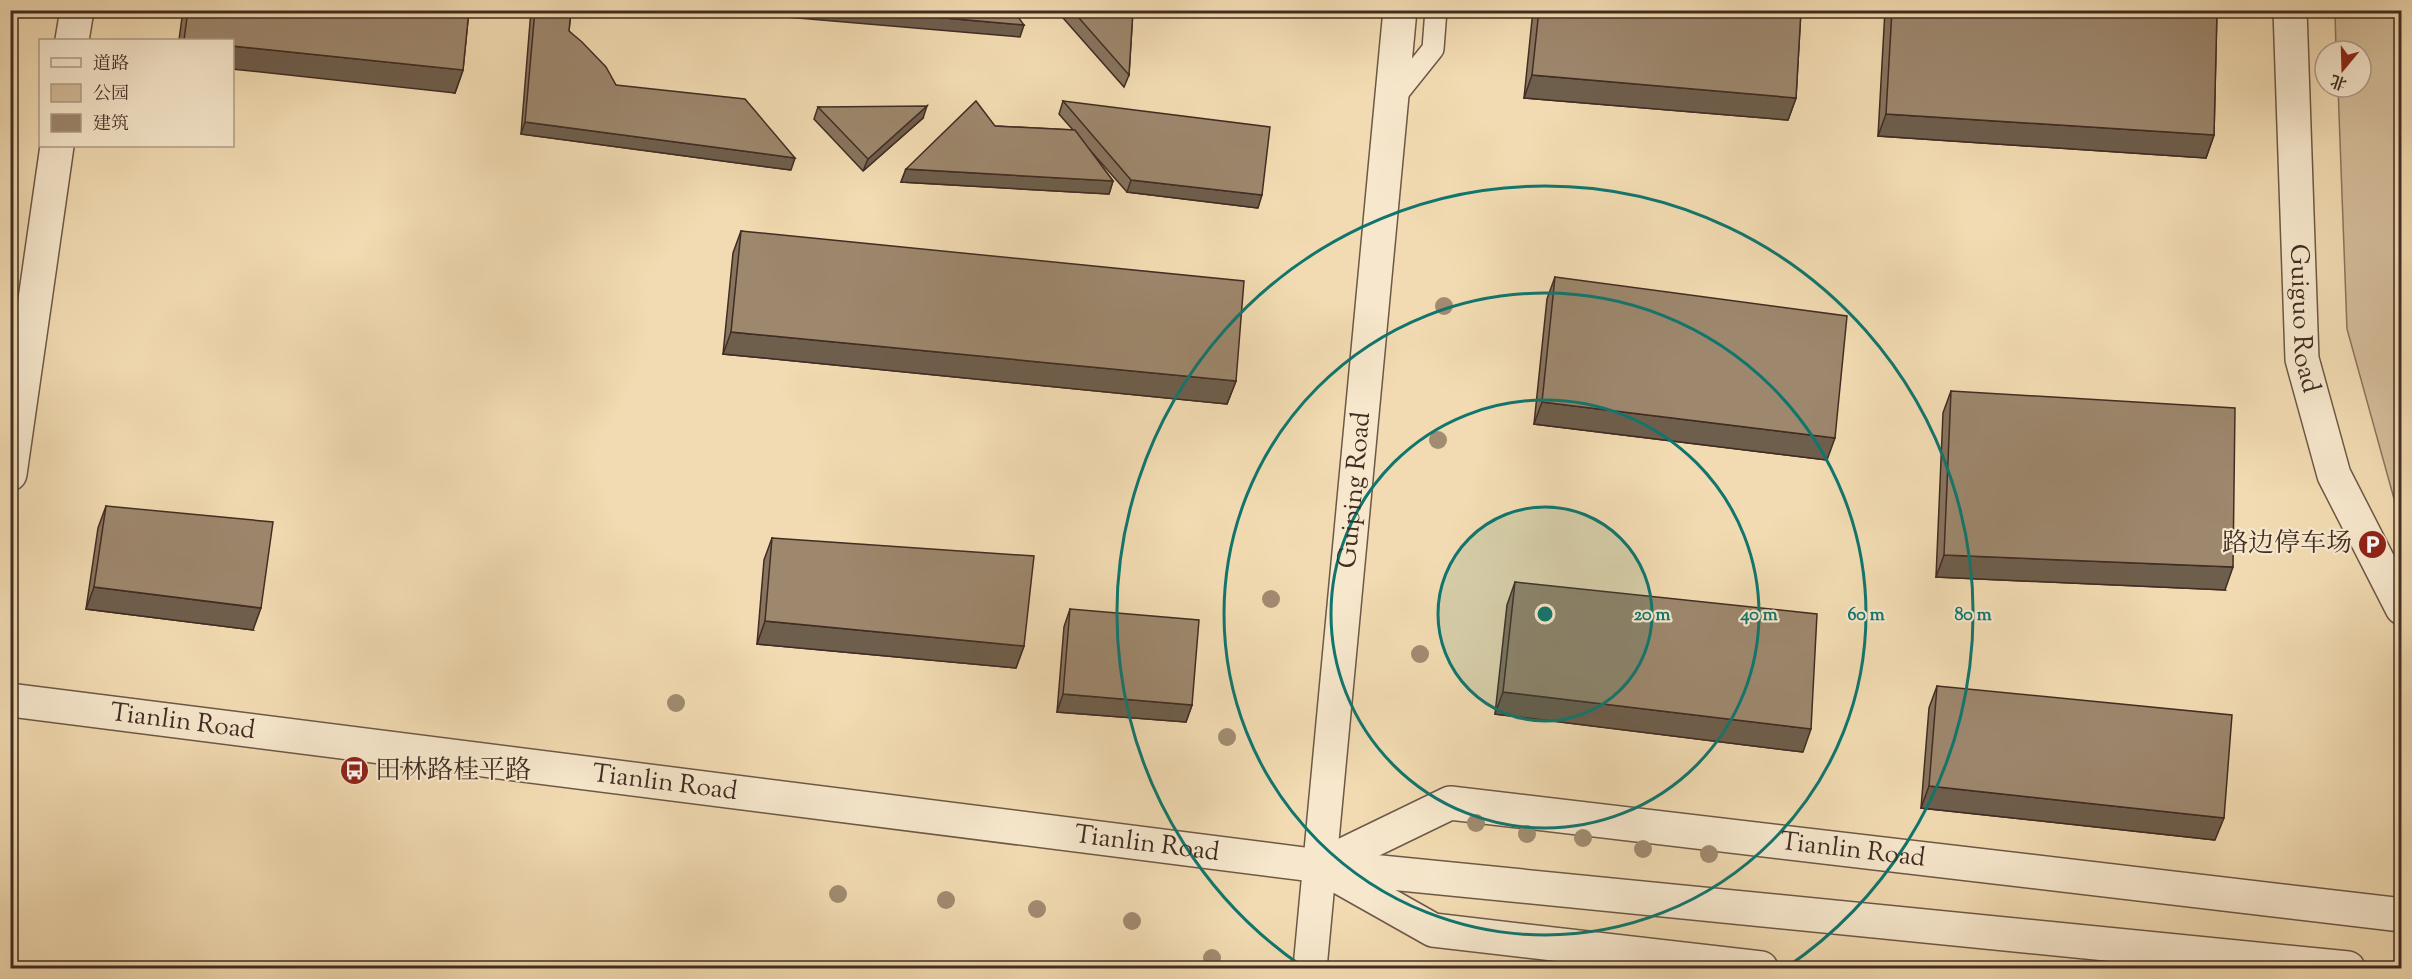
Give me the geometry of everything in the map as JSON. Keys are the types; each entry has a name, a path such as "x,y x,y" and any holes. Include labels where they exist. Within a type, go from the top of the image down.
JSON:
{"street":[{"path":"72,39 76,10"},
{"name":"Guiping Road","path":"1310,969 1400,10"},
{"name":"Guiguo Road","path":"2290,10 2302,358 2334,475 2402,608"},
{"path":"10,474 57,147"},
{"name":"Tianlin Road","path":"10,700 1320,866 2348,969"},
{"name":"Tianlin Road","path":"1320,866 1450,803 2402,915"},
{"name":"Tianlin Road","path":"1320,866 1433,930 1761,969"}],"lane":[{"path":"1391,102 1433,49 1436,10"}],"green space":[{"path":"2335,11 2401,11 2401,515 2396,506 2347,329 2338,99 2373,99 2373,39 2336,39"}],"building":[{"path":"188,10 469,10 463,70 234,46 234,39 184,39"},
{"path":"535,10 571,10 569,31 606,67 616,85 745,99 795,158 525,122"},
{"path":"855,10 1013,10 1024,25"},
{"path":"1072,10 1133,10 1129,75"},
{"path":"1539,10 1801,10 1796,98 1532,75"},
{"path":"1892,10 2217,10 2214,135 1886,114"},
{"path":"976,101 995,126 1075,130 1113,181 906,169"},
{"path":"1063,101 1270,127 1262,195 1131,180"},
{"path":"927,106 868,159 818,107"},
{"path":"741,231 1244,281 1236,381 731,332"},
{"path":"1555,277 1847,316 1835,438 1542,402"},
{"path":"1951,391 2235,408 2233,567 1944,555"},
{"path":"106,506 273,522 261,608 94,587"},
{"path":"772,538 1034,556 1024,646 765,621"},
{"path":"1515,582 1817,614 1811,729 1503,692"},
{"path":"1070,609 1199,620 1192,705 1063,694"},
{"path":"1937,686 2232,715 2224,818 1929,786"}],"place":[{"name":"路边停车场","path":"2373,544"},
{"name":"田林路桂平路","path":"354,771"}]}
